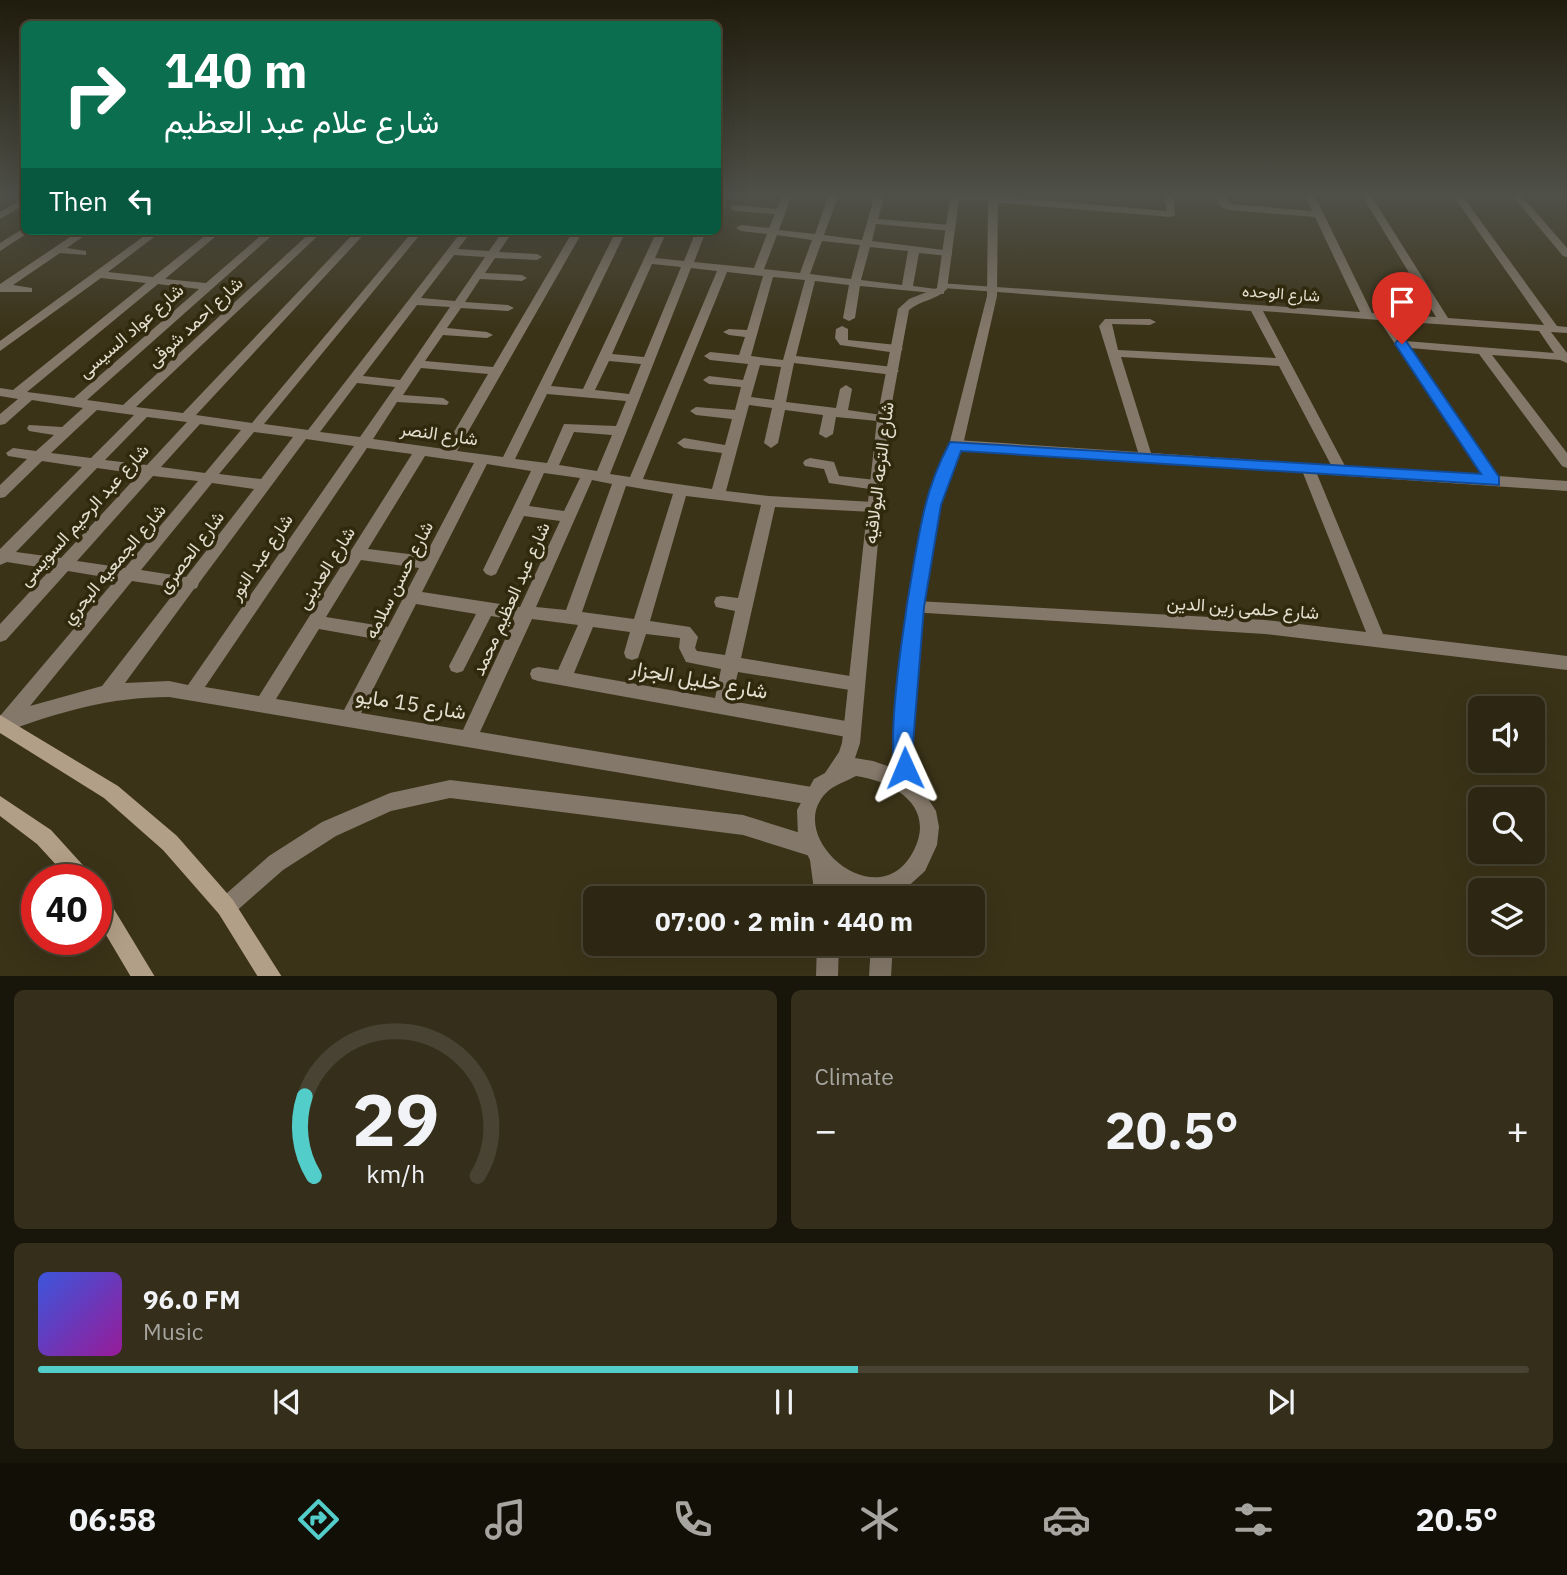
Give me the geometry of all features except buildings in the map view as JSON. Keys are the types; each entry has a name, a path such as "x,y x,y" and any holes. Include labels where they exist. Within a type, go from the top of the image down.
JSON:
{"main road":[{"path":"2,723 111,792 170,843 226,908 271,976"},
{"path":"0,805 44,837 68,864"},
{"path":"112,924 144,976"}],"street":[{"path":"1,288 73,240"},
{"path":"0,347 145,240"},
{"path":"0,421 22,395 207,240"},
{"name":"شارع عواد السيسى","path":"76,402 262,240"},
{"name":"شارع احمد شوقى","path":"127,409 309,240"},
{"name":"شارع عبد الرحيم السويسى","path":"0,635 151,470 191,419 354,240"},
{"name":"شارع الجمعيه البحري","path":"2,723 130,575 411,240"},
{"name":"شارع الحصرى","path":"107,692 265,485 354,379 460,240"},
{"name":"شارع عبد النور","path":"192,692 502,240"},
{"path":"448,454 573,240"},
{"path":"507,462 545,390 617,240"},
{"path":"589,393 658,240"},
{"name":"شارع عبد العظيم محمد","path":"468,739 569,517 621,431 697,240"},
{"path":"718,494 748,384 751,334 771,240"},
{"path":"771,443 788,361 819,240"},
{"path":"834,240 948,253"},
{"path":"867,240 842,341 897,349"},
{"path":"941,289 950,240"},
{"path":"900,886 914,869 928,842 926,813 912,789 905,768 903,744 915,607 933,505 956,445 992,289 993,240"},
{"path":"1331,240 1368,316"},
{"path":"1393,240 1444,321"},
{"path":"1487,240 1548,328 1565,359"},
{"path":"1554,240 1567,254"},
{"path":"907,288 914,249"},
{"path":"58,250 82,253"},
{"path":"451,252 537,257"},
{"name":"شارع الوحده","path":"649,260 907,288 992,289 1567,330"},
{"path":"563,679 580,619 628,481 723,268"},
{"path":"99,274 208,287"},
{"path":"478,276 522,278"},
{"path":"1,288 28,290"},
{"name":"شارع الترعه البولاقيه","path":"834,773 847,756 852,730 883,419 897,349 907,304 941,289"},
{"path":"413,301 509,308"},
{"path":"1255,307 1340,470"},
{"path":"1383,317 1494,481"},
{"path":"1146,458 1105,323 1150,322"},
{"path":"439,331 487,335"},
{"path":"729,332 751,334"},
{"path":"1402,344 1565,359"},
{"path":"1482,350 1567,463"},
{"path":"1113,353 1283,362"},
{"path":"710,356 893,371"},
{"path":"605,357 650,360"},
{"path":"416,364 496,371"},
{"path":"354,379 403,384"},
{"path":"709,380 748,384"},
{"path":"827,434 846,389"},
{"path":"545,390 634,398"},
{"name":"شارع النصر","path":"0,392 769,501 873,507"},
{"path":"393,398 443,402"},
{"path":"744,400 883,419"},
{"path":"0,493 94,405"},
{"path":"696,411 740,415"},
{"path":"1,557 144,412"},
{"path":"491,570 519,510 569,427 621,431"},
{"path":"34,428 66,432"},
{"path":"684,443 730,450"},
{"path":"956,445 1567,486"},
{"name":"شارع العدينى","path":"263,705 421,451"},
{"path":"13,453 265,485"},
{"name":"شارع حسن سلامه","path":"349,719 483,459"},
{"path":"810,463 830,465 834,480 876,485"},
{"path":"1308,468 1377,640"},
{"path":"632,653 681,489"},
{"path":"721,707 769,501"},
{"path":"519,510 569,517"},
{"path":"358,554 430,564"},
{"path":"1,557 192,584"},
{"path":"412,597 486,609 689,633 687,648 692,657 856,684"},
{"path":"722,602 745,606"},
{"name":"شارع حلمى زين الدين","path":"915,607 1265,627 1567,663"},
{"path":"457,666 486,609"},
{"path":"316,622 393,635"},
{"name":"شارع خليل الجزار","path":"538,674 852,730"},
{"name":"شارع 15 مايو","path":"2,723 57,704 107,692 149,689 192,692 812,796"},
{"path":"822,886 806,829 812,796 821,783 834,773 854,767 875,768 895,775 912,789"},
{"path":"226,908 276,863 329,829 390,802 450,789 743,825 814,854 836,878 858,886"},
{"path":"827,976 828,956"},
{"path":"880,976 881,956"}],"route":[{"path":"905,768 903,744 915,607 933,505 956,445 1494,481 1402,344"}]}
